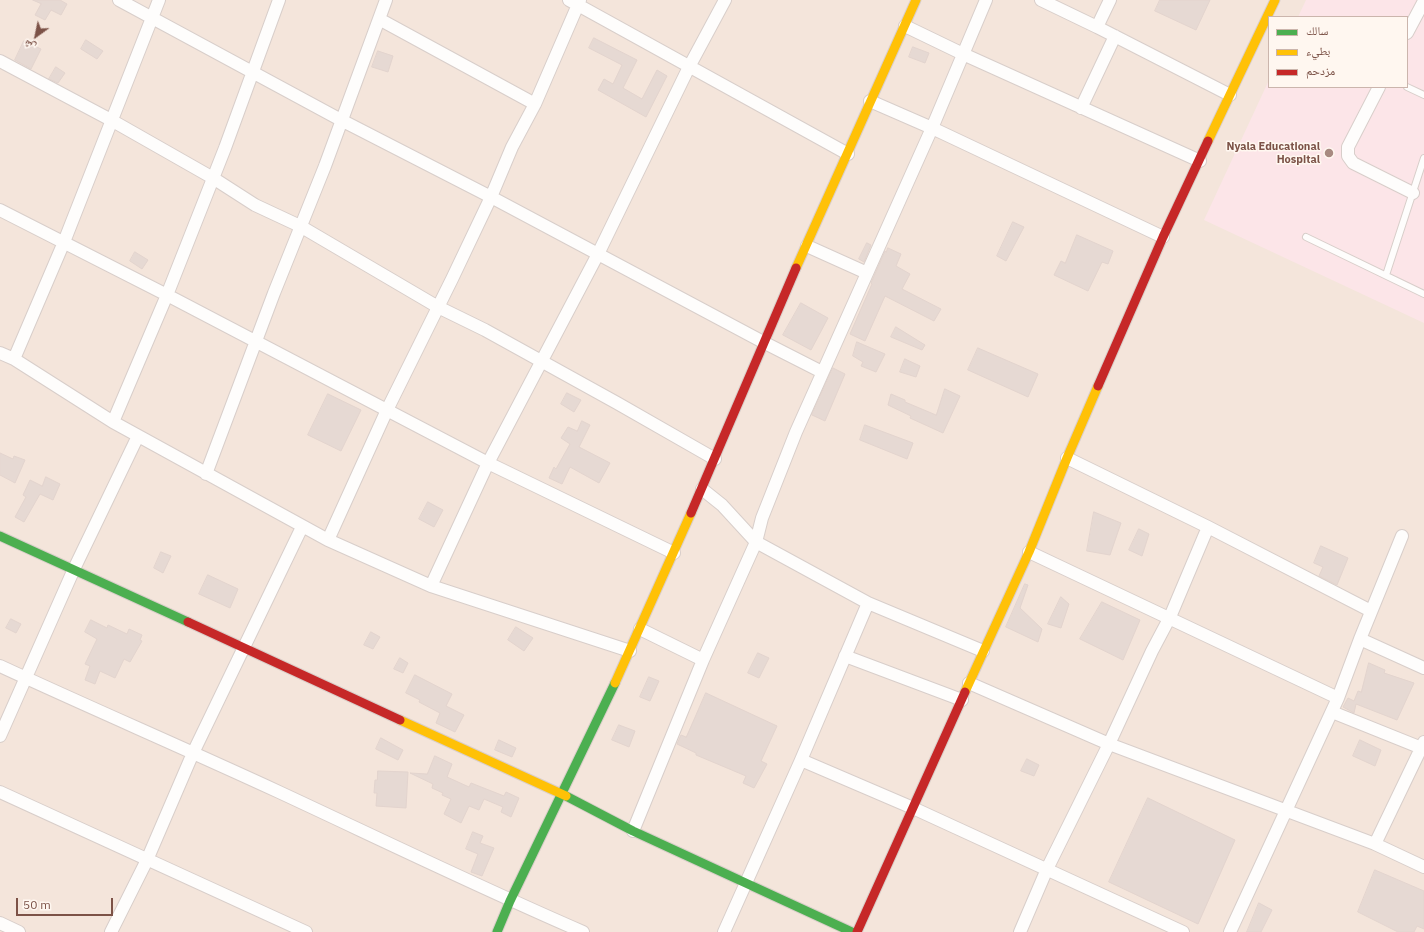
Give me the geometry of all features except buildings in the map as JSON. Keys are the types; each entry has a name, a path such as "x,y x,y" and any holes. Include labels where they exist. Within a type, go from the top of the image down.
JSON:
{"main road":[{"path":"496,932 640,629 765,343 773,320 916,0"},
{"path":"857,932 1029,552 1067,458 1163,237 1275,0"},
{"path":"0,536 561,794 633,830 852,932"}],"street":[{"path":"119,0 341,120 491,197 822,372"},
{"path":"14,359 64,242 158,0"},
{"path":"113,422 167,295 213,178 279,0"},
{"path":"206,474 255,342 325,166 386,0"},
{"path":"431,586 488,463 598,254 689,67 725,0"},
{"path":"633,830 703,660 756,542 765,511 796,432 932,128 986,0"},
{"path":"1041,0 1230,95"},
{"path":"1097,27 1110,0"},
{"path":"1408,31 1424,1"},
{"path":"328,540 387,410 491,197 512,147 535,104 576,2 689,67 848,154"},
{"path":"379,19 535,104"},
{"path":"904,26 1200,161"},
{"path":"1081,108 1115,36"},
{"path":"0,61 111,120 213,178 255,205 300,226 438,307 485,330 715,459"},
{"path":"1378,88 1348,147 1348,156 1353,164 1413,194"},
{"path":"870,101 932,128 1163,237"},
{"path":"0,210 167,295 488,463 674,553"},
{"path":"807,246 867,273"},
{"path":"0,352 14,359 113,422 328,540 431,586 630,651"},
{"path":"0,736 74,570 138,436"},
{"path":"1067,458 1208,527 1371,612"},
{"path":"702,489 722,505 756,542 868,603 984,651"},
{"path":"111,932 147,860 193,752 302,527"},
{"path":"1020,932 1047,869 1152,651 1170,617 1208,527"},
{"path":"1230,932 1332,712 1402,536"},
{"path":"1029,552 1170,617 1338,698"},
{"path":"724,932 801,760 868,603"},
{"path":"640,629 703,660"},
{"path":"1360,639 1424,668"},
{"path":"845,656 962,700"},
{"path":"0,666 193,752 510,901 583,932"},
{"path":"969,683 1108,744 1375,844 1424,867"},
{"path":"1332,712 1423,746 1375,844"},
{"path":"801,760 913,808 1183,932"},
{"path":"0,792 306,932"},
{"path":"0,923 19,932"}],"lane":[{"path":"1408,87 1424,95"},
{"path":"1386,275 1424,158"},
{"path":"1306,237 1424,294"}],"shaded area":[{"path":"0,0 1424,0 1424,932 0,932"},
{"name":"Nyala Educational Hospital","path":"1306,0 1424,0 1424,323 1204,220 1268,82 1268,88 1408,88 1408,16 1298,16"}],"traffic: fast":[{"path":"0,536 188,622"},
{"path":"497,932 510,901 615,683"},
{"path":"566,796 633,831 852,932"}],"traffic: slow":[{"path":"796,268 916,0"},
{"path":"1208,141 1275,0"},
{"path":"965,692 1029,552 1098,386"},
{"path":"615,683 691,513"},
{"path":"400,720 566,796"}],"traffic: jam":[{"path":"1098,386 1163,237 1208,141"},
{"path":"691,513 796,268"},
{"path":"188,622 400,720"},
{"path":"857,932 965,692"}],"place":[{"name":"Nyala Educational Hospital","path":"1329,153"}]}
